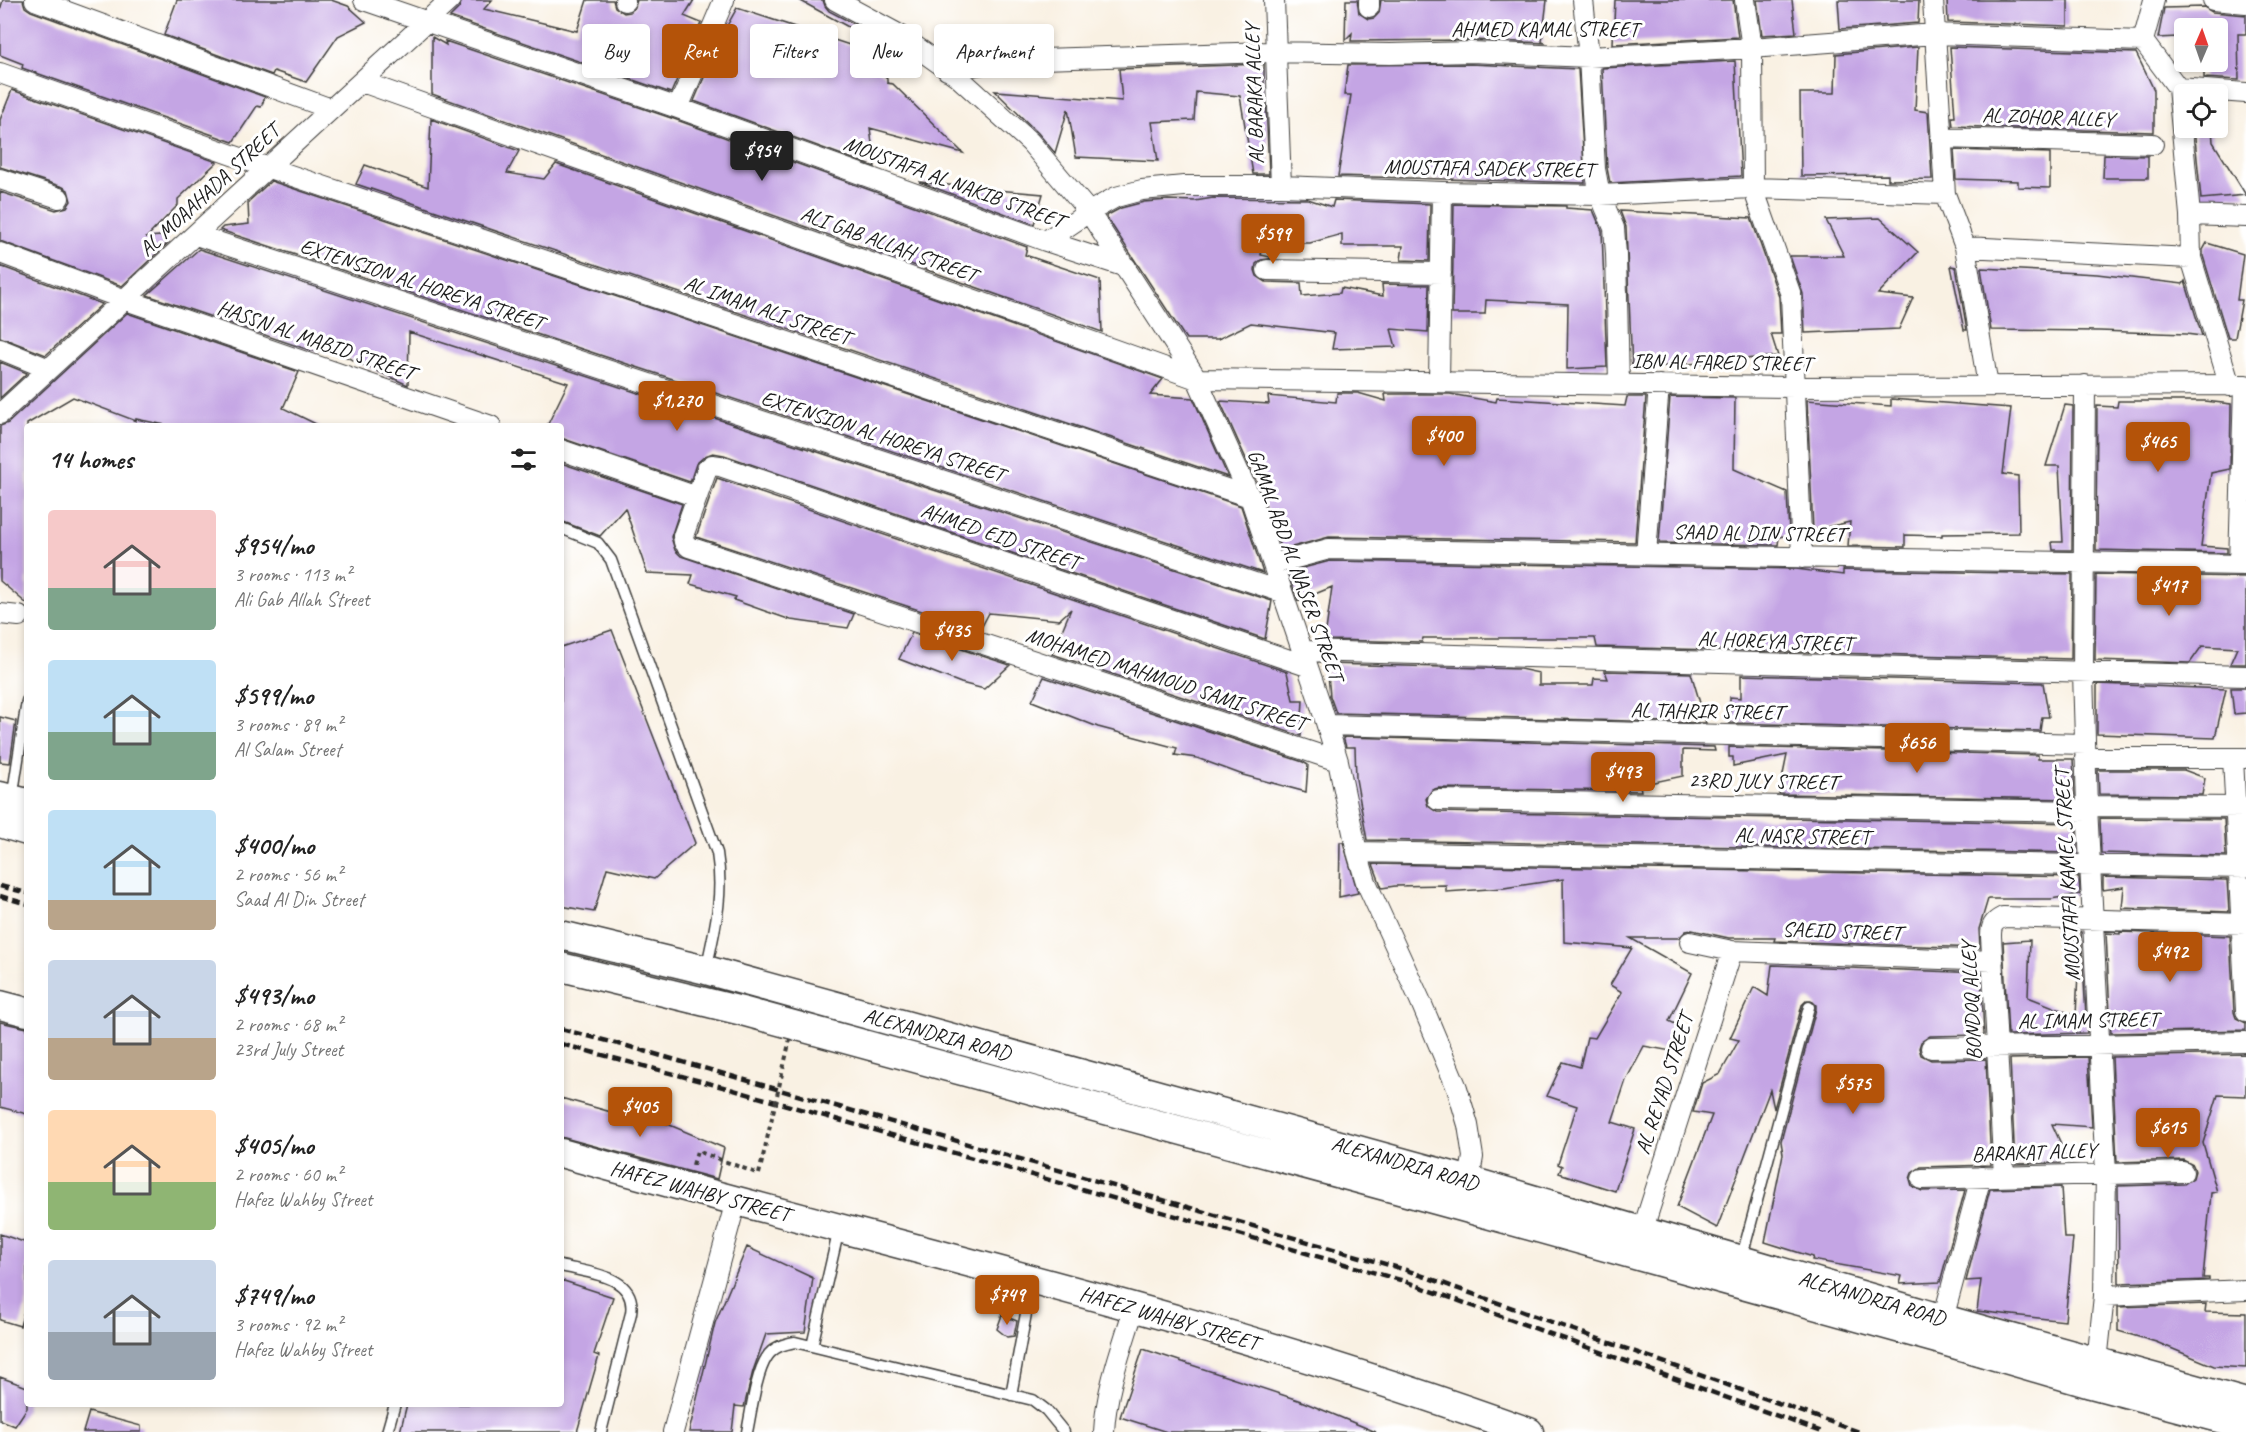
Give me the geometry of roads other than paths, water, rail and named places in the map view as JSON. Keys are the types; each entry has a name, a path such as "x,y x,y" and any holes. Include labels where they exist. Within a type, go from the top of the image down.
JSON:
{"main road":[{"path":"10,806 24,827"},
{"name":"ALEXANDRIA ROAD","path":"564,935 705,970 1466,1194 1937,1339 2091,1384 2246,1425"},
{"name":"ALEXANDRIA ROAD","path":"564,967 1466,1194 1642,1232 2246,1403"},
{"path":"0,1005 24,1011"},
{"name":"HAFEZ WAHBY STREET","path":"564,1157 839,1228 1298,1354 1452,1404 1529,1432"}],"street":[{"path":"35,0 331,109"},
{"name":"MOUSTAFA AL NAKIB STREET","path":"364,0 678,108 1126,267"},
{"name":"AL MOAAHADA STREET","path":"0,414 450,0"},
{"path":"678,108 724,0"},
{"name":"GAMAL ABD AL NASER STREET","path":"835,0 898,34 934,60"},
{"name":"AL BARAKA ALLEY","path":"1274,0 1281,186"},
{"path":"1583,0 1589,57 1595,169 1600,195 1614,228 1619,384"},
{"path":"1745,0 1752,48 1754,188 1791,295 1802,558"},
{"path":"1932,0 1946,194 1965,247 1988,386"},
{"path":"2154,0 2143,41 2175,84"},
{"path":"2213,0 2246,3"},
{"name":"AHMED KAMAL STREET","path":"1054,59 1276,52 1390,54 1471,52 1589,57 1752,48 1934,34 2143,41"},
{"name":"AL IMAM ALI STREET","path":"0,73 269,168 1250,497"},
{"name":"GAMAL ABD AL NASER STREET","path":"957,78 991,105 1030,142 1089,212 1197,379 1250,497 1305,658 1338,761 1357,852 1366,882 1457,1088 1468,1125 1473,1157 1466,1194"},
{"name":"ALI GAB ALLAH STREET","path":"362,82 1197,379"},
{"path":"2228,92 2246,93"},
{"name":"AL ZOHOR ALLEY","path":"1941,138 2153,144"},
{"path":"2183,138 2190,215 2191,258 2240,385 2242,565"},
{"path":"0,179 59,198"},
{"name":"MOUSTAFA SADEK STREET","path":"1046,240 1116,197 1142,189 1184,186 1281,186 1600,195 1754,188 1946,194"},
{"path":"1439,382 1442,192"},
{"path":"2190,215 2246,218"},
{"name":"EXTENSION AL HOREYA STREET","path":"196,235 1282,592"},
{"path":"1965,247 2191,258"},
{"name":"HASSN AL MABID STREET","path":"0,253 126,300 483,423"},
{"path":"1268,270 1441,273"},
{"path":"0,349 49,369"},
{"name":"IBN AL FARED STREET","path":"1197,379 1795,387 2240,385"},
{"path":"1646,554 1659,385"},
{"name":"MOUSTAFA KAMEL STREET","path":"2085,385 2083,564 2085,751 2106,1174 2104,1296 2097,1362"},
{"path":"564,451 697,497"},
{"name":"AHMED EID STREET","path":"697,497 707,469 712,465 720,466 1305,658"},
{"name":"MOHAMED MAHMOUD SAMI STREET","path":"697,497 683,536 684,542 689,547 1338,761"},
{"name":"SAAD AL DIN STREET","path":"1273,564 1329,549 2242,565"},
{"name":"AL HOREYA STREET","path":"1305,658 2246,676"},
{"name":"AL TAHRIR STREET","path":"1327,725 2239,758"},
{"path":"2239,758 2246,1011"},
{"name":"23RD JULY STREET","path":"1438,800 2087,809 2240,807"},
{"name":"AL NASR STREET","path":"1357,852 2242,868"},
{"name":"BONDOQ ALLEY","path":"2004,1177 1991,927 2003,917 2092,920"},
{"path":"2092,920 2244,924"},
{"name":"SAEID STREET","path":"1690,942 1732,951 1993,961"},
{"name":"AL REYAD STREET","path":"1642,1232 1732,951"},
{"name":"AL IMAM STREET","path":"1931,1048 2246,1042"},
{"name":"BARAKAT ALLEY","path":"1922,1179 2183,1172"},
{"path":"1943,1319 1981,1177"},
{"path":"673,1432 736,1201"},
{"path":"2104,1296 2246,1290"},
{"path":"1104,1432 1105,1411 1134,1308"}],"lane":[{"path":"564,529 598,543 611,560 717,853 720,873 719,910 705,970"},
{"path":"10,806 24,720"},
{"path":"1741,1261 1809,1007"},
{"path":"812,1346 839,1228"},
{"path":"564,1267 617,1281 627,1289 631,1296 631,1313 602,1432"},
{"path":"1011,1395 1032,1281"},
{"path":"747,1432 761,1372 767,1357 779,1346 795,1342 1033,1400 1047,1410 1064,1432"},
{"path":"387,1432 394,1407"}],"railway":[{"path":"0,886 24,892"},
{"path":"0,896 24,903"},
{"path":"564,1030 1406,1270 1859,1432"},
{"path":"564,1045 723,1087 1404,1281 1822,1432"}]}
